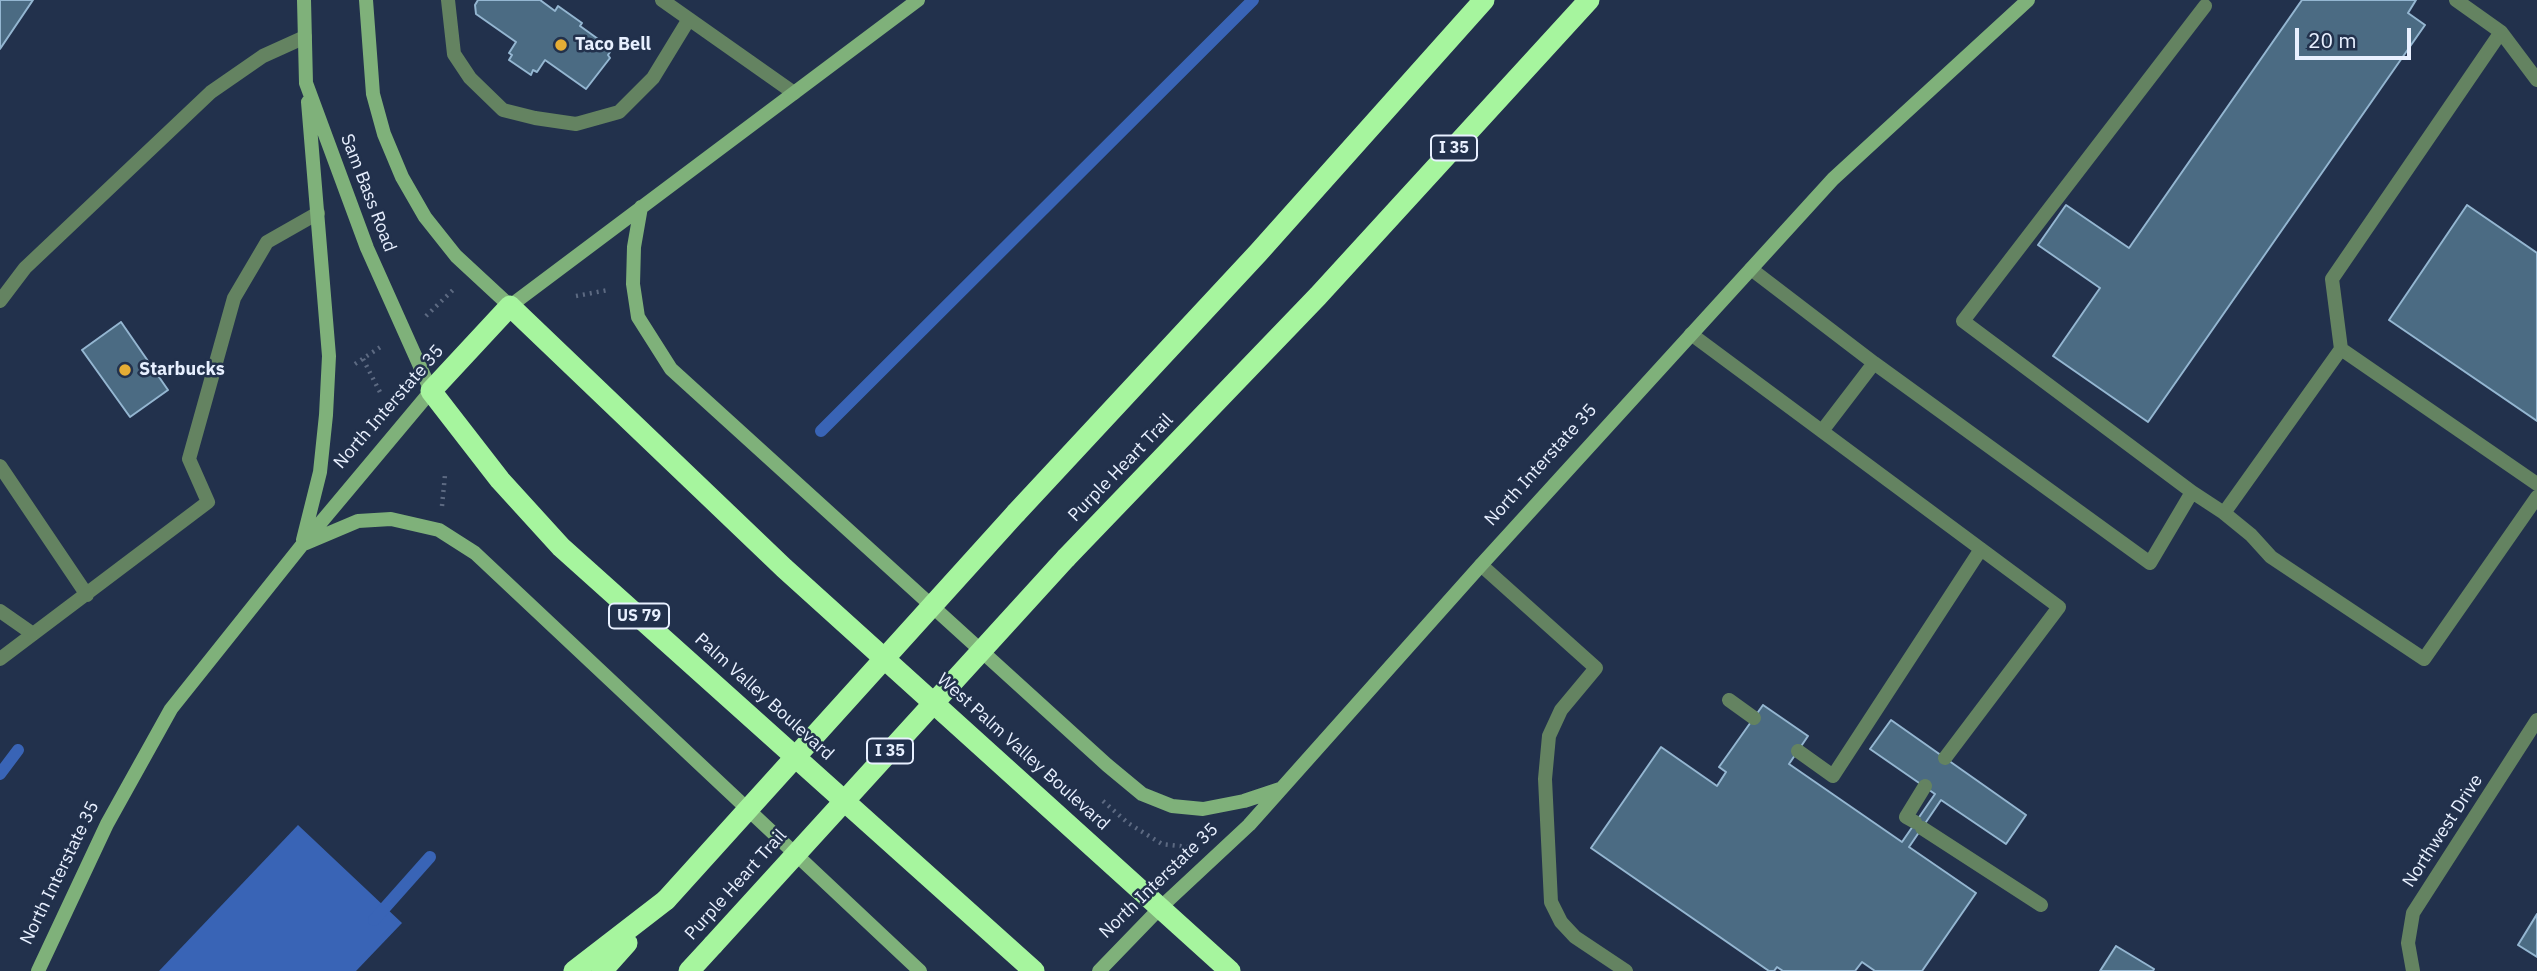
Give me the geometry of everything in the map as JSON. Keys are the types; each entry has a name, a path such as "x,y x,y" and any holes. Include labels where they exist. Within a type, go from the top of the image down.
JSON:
{"highway":[{"path":"602,971 1016,513 1258,253 1484,0"},
{"name":"Purple Heart Trail","path":"689,971 1066,558 1318,296 1589,0"},
{"name":"North Interstate 35","path":"431,391 510,306"},
{"name":"West Palm Valley Boulevard","path":"510,306 784,568 1230,971"},
{"name":"Palm Valley Boulevard","path":"431,391 500,480 561,547 1034,971"},
{"path":"574,971 666,900"},
{"path":"697,971 713,945"}],"main road":[{"name":"Sam Bass Road","path":"304,0 306,83 367,248 431,391"},
{"name":"Sam Bass Road","path":"366,0 373,94 384,134 402,177 425,217 456,256 510,306"},
{"name":"North Interstate 35","path":"510,306 918,0"},
{"name":"North Interstate 35","path":"1098,971 1161,907 1249,825 1481,565 1833,179 2028,0"},
{"path":"302,545 320,472 329,356 306,83"},
{"path":"641,207 634,247 633,284 639,317 671,369 1107,765 1142,794 1172,806 1203,809 1244,801 1283,788"},
{"name":"North Interstate 35","path":"38,971 107,824 171,709 302,545 431,391"},
{"path":"302,545 358,522 391,519 439,530 475,553 920,971"}],"street":[{"path":"449,0 454,54 470,78 503,110 576,124 619,112 653,78 689,19"},
{"path":"662,0 794,93"},
{"path":"2456,0 2501,32 2537,80"},
{"path":"2204,2 1964,321 2192,492 2224,513 2251,535 2271,557 2424,659 2537,497"},
{"path":"2224,513 2342,349 2332,279 2501,32"},
{"path":"0,301 25,268 211,92 263,56 305,37"},
{"path":"0,659 208,502 189,459 234,298 267,242 318,213"},
{"path":"1751,269 1874,363 2150,563 2192,492"},
{"path":"1691,334 2059,607 1945,758"},
{"path":"2342,349 2537,484"},
{"path":"1822,430 1874,363"},
{"path":"0,466 87,595"},
{"path":"1798,751 1833,776 1981,549"},
{"path":"1481,565 1596,668 1561,710 1549,736 1545,779 1551,902 1562,922 1575,937 1626,971"},
{"path":"0,611 33,634"},
{"path":"1729,700 1754,718"},
{"name":"Northwest Drive","path":"2413,971 2408,943 2413,913 2537,720"},
{"path":"1925,786 1906,817 2041,905"}],"path":[{"path":"422,320 456,288"},
{"path":"576,296 611,289"},
{"path":"349,368 383,345"},
{"path":"363,359 382,396"},
{"path":"442,509 445,475"}],"water":[{"path":"298,825 402,923 356,971 159,971"}],"building":[{"path":"0,0 33,0 0,49"},
{"name":"Taco Bell","path":"478,0 540,0 555,11 558,6 612,49 608,55 610,58 586,89 545,60 537,72 533,70 531,75 509,60 512,55 509,53 516,42 476,14 475,5"},
{"path":"2302,0 2416,0 2408,13 2425,25 2148,422 2053,356 2100,288 2038,245 2066,205 2129,248"},
{"path":"2467,205 2537,253 2537,421 2389,320"},
{"name":"Starbucks","path":"121,322 168,390 130,417 82,350"},
{"path":"1763,705 1808,736 1789,764 1902,842 1935,794 1870,749 1891,720 2026,815 2006,844 1941,800 1909,847 1976,893 1922,971 1875,971 1862,962 1855,971 1783,971 1777,967 1774,971 1769,971 1591,848 1661,747 1717,786 1726,772 1719,767"},
{"path":"2537,914 2537,957 2518,945"},
{"path":"2116,946 2154,969 2153,971 2100,971"}],"waterway":[{"path":"821,431 1253,0"},
{"path":"0,774 18,750"},
{"path":"374,920 430,857"}],"place":[{"name":"Taco Bell","path":"561,45"},
{"name":"Starbucks","path":"125,370"}]}
